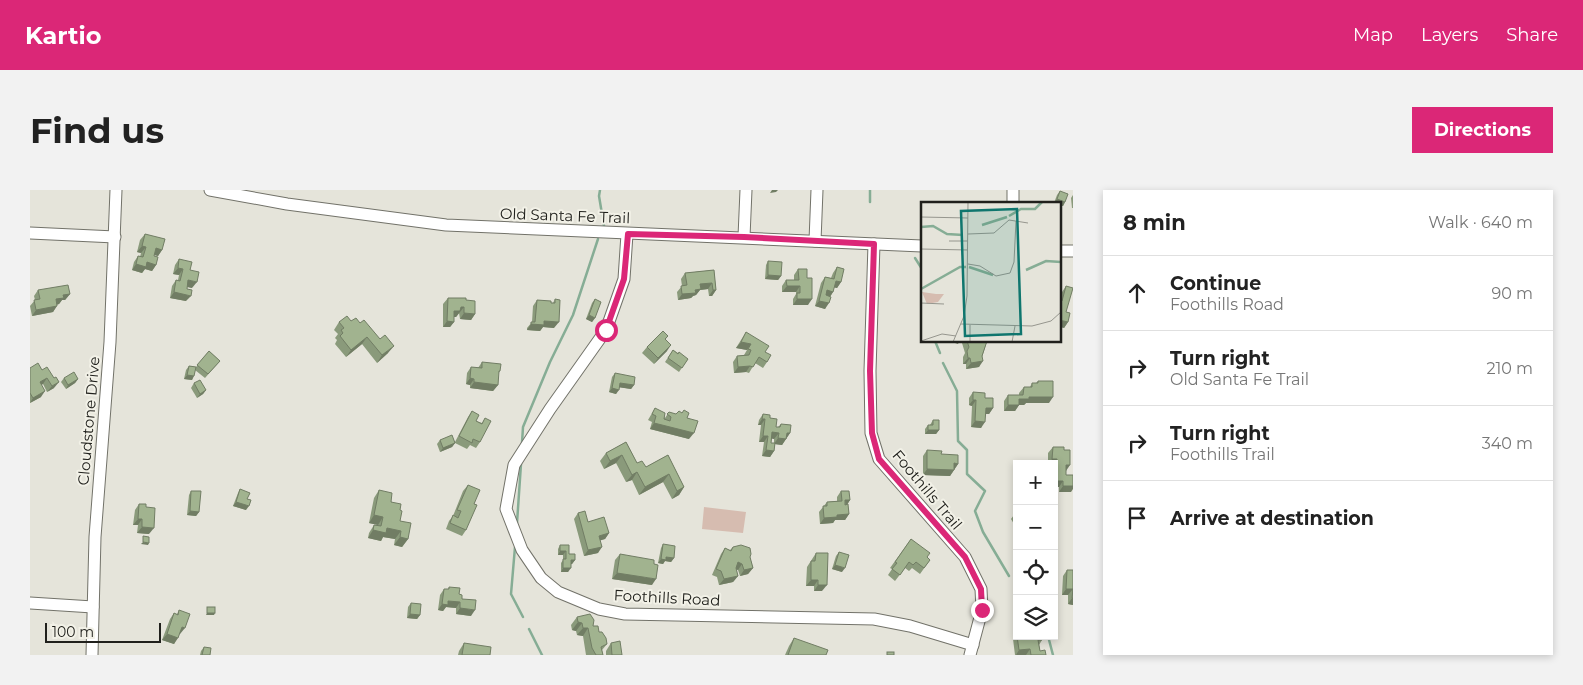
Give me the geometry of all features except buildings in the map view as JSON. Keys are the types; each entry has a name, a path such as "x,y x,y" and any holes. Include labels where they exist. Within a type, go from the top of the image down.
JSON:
{"street":[{"name":"Cloudstone Drive","path":"92,655 95,537 110,342 116,190"},
{"name":"Old Santa Fe Trail","path":"210,190 287,204 425,223 473,227 921,246"},
{"path":"744,237 746,190"},
{"path":"815,241 817,190"},
{"path":"30,233 115,237"},
{"name":"Foothills Road","path":"628,234 624,279 606,330 550,409 514,465 506,509 522,550 542,578 558,592 599,609 625,614 874,619 910,626 971,650"},
{"name":"Foothills Trail","path":"874,244 870,371 872,433 879,459 965,557 981,589 982,610 971,650"},
{"path":"1060,251 1073,251"},
{"path":"30,603 93,607"}],"shaded area":[{"path":"704,507 746,512 743,533 702,529"}],"waterway":[{"path":"600,190 599,196 604,226"},
{"path":"870,190 870,202"},
{"path":"522,443 523,427 550,362 573,315 598,239"},
{"path":"915,258 921,267"},
{"path":"935,342 940,353"},
{"path":"943,363 957,391 958,441 967,450 967,474 985,491 975,511 983,532 1009,576"},
{"path":"517,523 521,464"},
{"path":"515,547 511,594 523,617"},
{"path":"529,629 542,655"},
{"path":"1049,640 1053,655"}],"route":[{"path":"606,330 624,279 628,234 744,237 874,244 870,371 872,433 879,459 965,557 981,589 982,610"}]}
